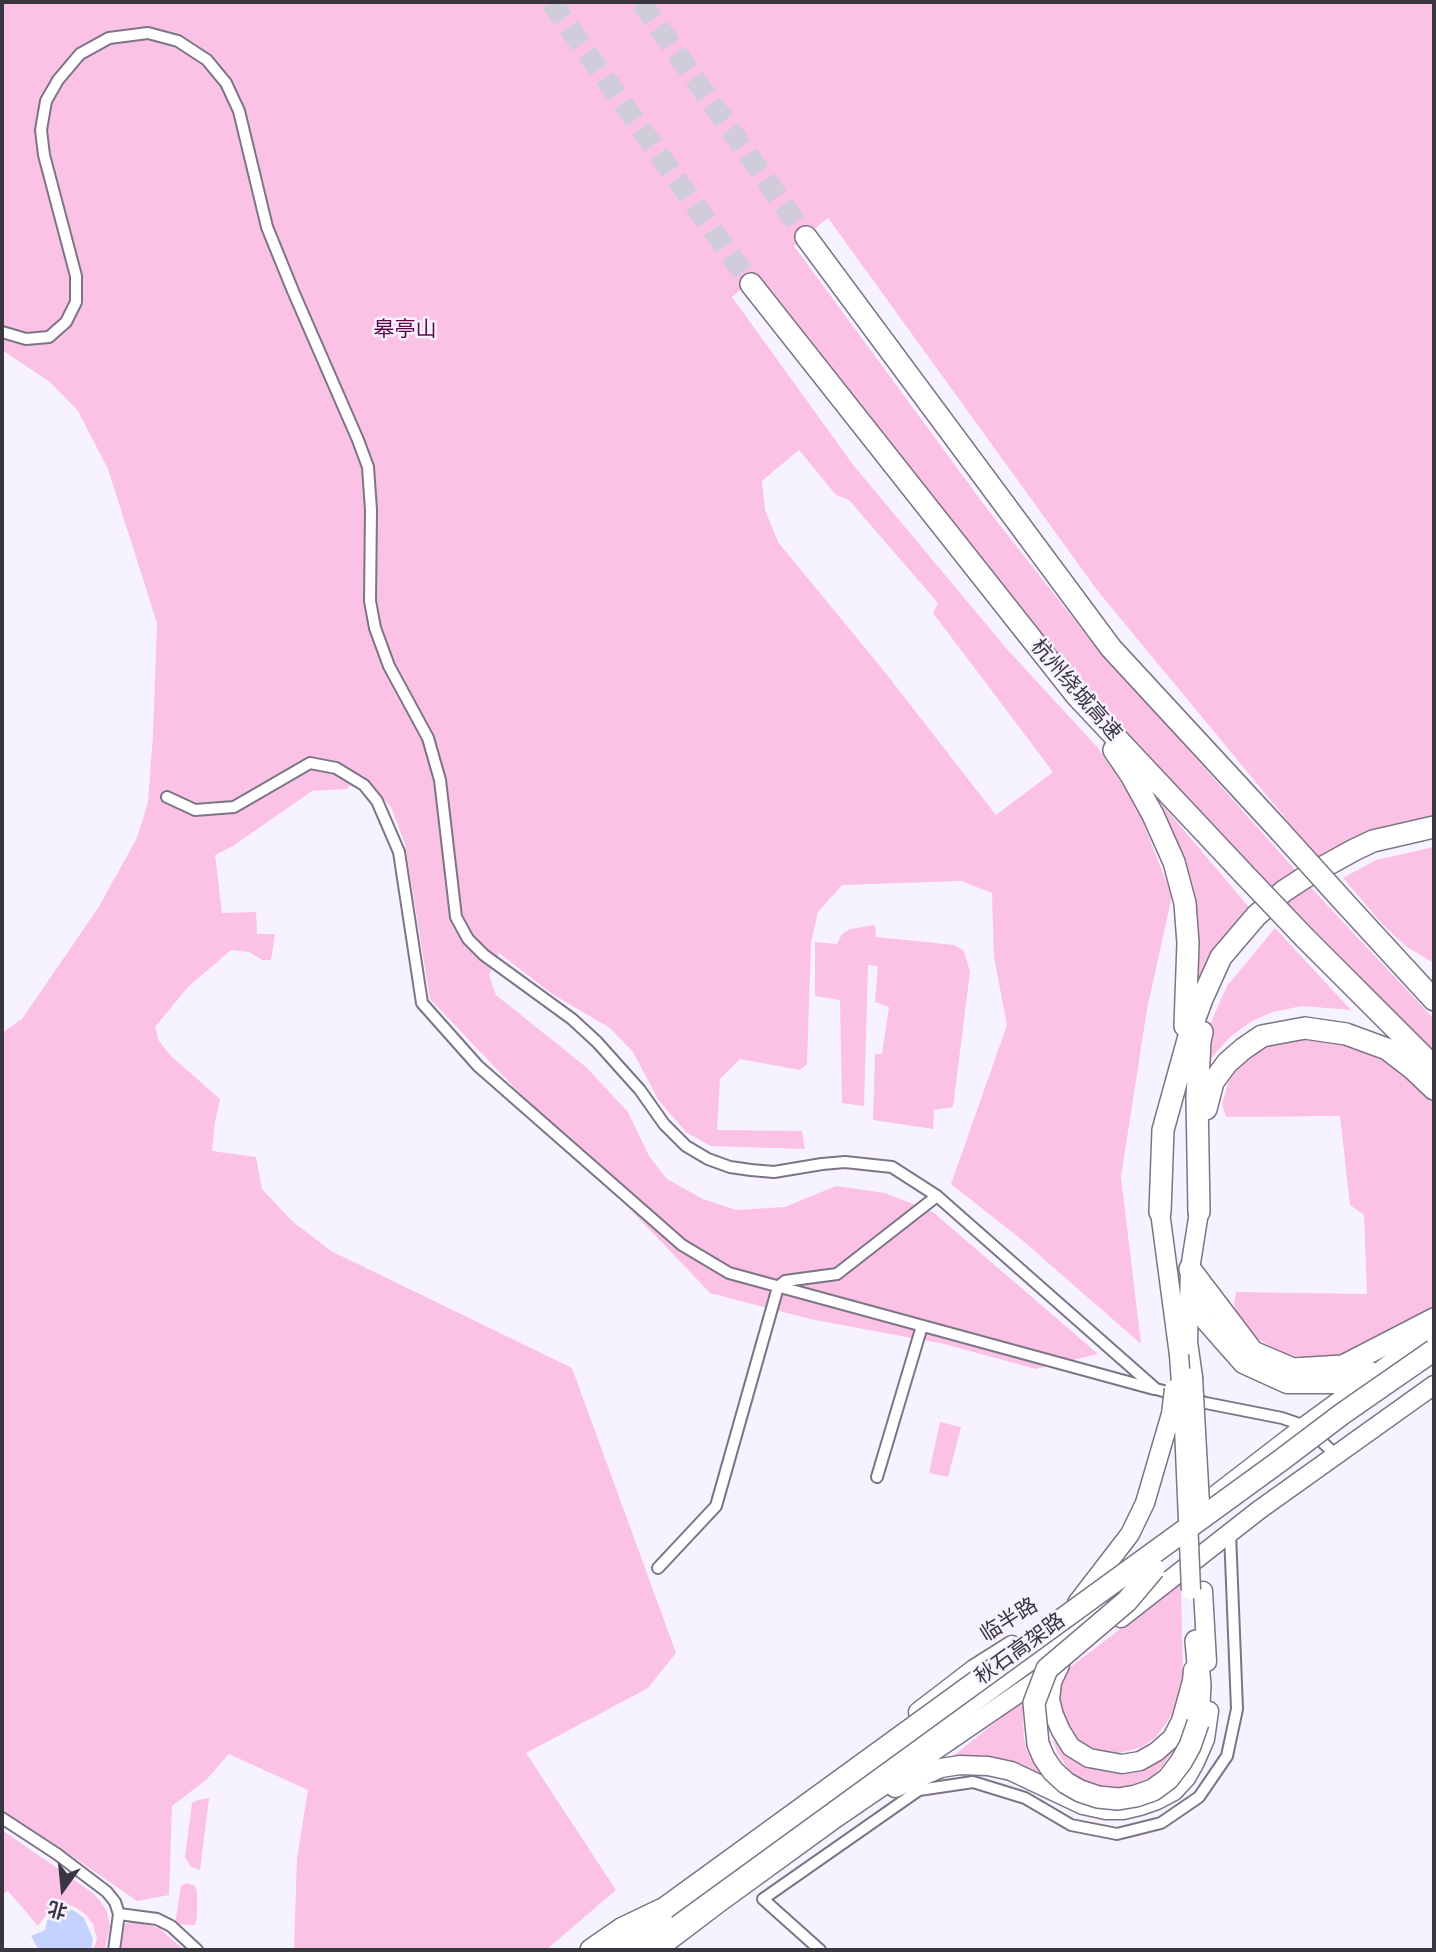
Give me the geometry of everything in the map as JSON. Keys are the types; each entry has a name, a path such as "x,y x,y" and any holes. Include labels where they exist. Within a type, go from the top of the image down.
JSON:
{"highway":[{"path":"806,237 1111,648 1434,1000"},
{"name":"杭州绕城高速","path":"751,284 1076,695 1243,873 1434,1067"},
{"path":"1076,695 1131,775 1174,862 1185,902 1188,943 1185,1056"},
{"path":"1160,1212 1163,1130 1191,1028 1221,957 1256,916 1294,884 1373,841 1434,827"},
{"path":"1199,1212 1197,1097 1200,1041 1207,1012 1220,982 1243,948 1264,924 1299,893 1393,845 1434,839"},
{"path":"1385,948 1434,987"},
{"path":"1199,1150 1213,1082 1227,1063 1262,1036 1305,1028 1346,1034 1387,1049 1434,1089"},
{"path":"1190,1269 1253,1352 1293,1369 1343,1366 1434,1319"},
{"name":"秋石高架路","path":"606,1950 1280,1461 1342,1413 1434,1350"},
{"name":"秋石高架路","path":"631,1950 1434,1366"},
{"path":"1154,1569 1127,1601 1047,1670 1034,1703 1038,1744 1053,1771 1080,1791 1098,1797 1118,1799 1153,1790 1168,1779 1190,1746 1198,1723 1200,1685 1196,1641"},
{"path":"649,1950 723,1892 739,1872"},
{"path":"591,1950 623,1928 664,1908"}],"main road":[{"path":"836,1818 902,1784 941,1768 960,1765 988,1766 1011,1771 1065,1797 1106,1810 1123,1810 1157,1800 1174,1791 1195,1762 1205,1739 1209,1711 1179,1354 1160,1212"},
{"path":"1060,1664 1052,1682 1050,1700 1054,1715 1072,1747 1088,1758 1122,1764 1140,1761 1172,1738 1181,1721 1192,1681 1196,1641 1194,1377 1188,1342 1190,1269 1199,1212"},
{"path":"1190,1269 1198,1306 1206,1322 1222,1341 1243,1364 1287,1384 1334,1384 1368,1372 1410,1349"},
{"name":"临半路","path":"613,1950 974,1669 1077,1603 1305,1426 1434,1334"},
{"path":"1077,1603 1130,1534 1144,1503 1171,1414 1179,1354"},
{"path":"657,1950 836,1818 1060,1664 1230,1533 1434,1385"}],"street":[{"path":"2,332 26,339 49,337 66,322 76,302 76,276 44,155 41,130 46,102 58,80 80,54 109,38 148,33 178,41 207,60 226,83 239,111 267,227 368,467 371,510 370,601 375,628 389,666 428,738 440,780 456,917 468,939 484,955 572,1019 597,1042 685,1146 730,1167 774,1172 845,1162 892,1167 937,1196 1156,1389"},
{"path":"167,797 195,810 234,807 310,762 336,768 364,785 377,802 399,852 422,1003 478,1066 682,1245 729,1273 1206,1403 1282,1418 1305,1426 1336,1455"},
{"path":"658,1568 716,1506 778,1287 785,1281 837,1274 937,1196"},
{"path":"877,1476 922,1326"},
{"path":"820,1950 764,1899 919,1790 973,1782 1025,1798 1071,1825 1117,1834 1161,1823 1199,1797 1227,1756 1237,1709 1230,1533"},
{"path":"2,1818 57,1854 107,1892 119,1914 114,1950"},
{"path":"119,1914 156,1919 171,1926 197,1950"}],"green space":[{"name":"皋亭山","path":"2,2 1434,2 1434,820 1320,860 1097,590 828,218 794,246 988,510 1087,636 1314,891 1434,1019 1434,1051 1267,882 1083,689 754,278 732,297 854,466 1006,648 1098,748 1135,802 1172,896 1147,1009 1121,1177 1141,1344 1022,1240 951,1184 1007,1025 994,957 992,893 961,881 842,885 818,912 811,942 807,1064 800,1070 740,1059 720,1079 717,1130 802,1131 805,1149 711,1146 687,1133 659,1101 633,1052 610,1028 552,994 499,953 489,975 496,995 586,1067 628,1112 649,1156 667,1179 703,1199 736,1210 785,1207 836,1186 885,1193 933,1212 1098,1354 1036,1369 944,1344 810,1319 710,1293 430,999 405,844 391,807 362,775 347,789 312,791 233,846 215,855 222,913 256,912 257,934 275,934 271,960 262,960 249,952 231,950 188,987 155,1027 159,1041 171,1056 220,1099 212,1151 256,1157 262,1189 292,1221 331,1251 572,1368 676,1653 648,1688 526,1753 616,1890 546,1950 294,1950 297,1858 308,1790 229,1754 206,1780 172,1806 169,1895 137,1901 69,1854 2,1813 2,1033 22,1019 98,908 137,838 148,802 157,623 108,469 78,411 50,382 2,350","holes":["799,450 836,495 849,500 938,603 933,613 1053,772 996,815 884,671 778,542 765,510 762,481"]},
{"path":"1155,796 1253,912 1196,996 1182,858"},
{"path":"1434,847 1434,963 1407,947 1384,926 1343,878 1376,860"},
{"path":"875,925 876,937 954,945 964,951 970,972 953,1107 934,1110 933,1129 873,1120 875,1054 882,1054 889,1007 875,1002 878,966 868,965 864,1106 842,1103 840,1000 815,996 815,942 837,944 842,934 850,929"},
{"path":"1275,928 1351,1010 1302,1006 1273,1012 1252,1021 1230,1037 1205,1069 1207,1037 1227,986"},
{"path":"1313,1034 1370,1049 1434,1099 1434,1308 1336,1357 1301,1357 1280,1353 1254,1336 1237,1315 1234,1305 1236,1292 1367,1294 1364,1215 1350,1205 1340,1116 1226,1117 1222,1104 1230,1077 1249,1053 1271,1039"},
{"path":"940,1422 961,1427 948,1477 929,1473"},
{"path":"1181,1583 1183,1680 1181,1697 1174,1712 1156,1737 1142,1747 1116,1754 1088,1747 1072,1735 1058,1704 1065,1671"},
{"path":"1028,1696 1023,1714 1027,1751 1053,1783 948,1760"},
{"path":"1053,1741 1067,1751 1147,1766 1173,1752 1154,1776 1128,1787 1101,1788 1071,1773"},
{"path":"209,1798 200,1870 191,1867 185,1857 192,1803"},
{"path":"2,1830 93,1893 101,1902 107,1912 110,1926 105,1950 93,1950 97,1939 93,1924 75,1907 66,1904 55,1906 38,1926 8,1891 2,1894"},
{"path":"187,1883 195,1886 197,1893 195,1925 175,1924 181,1886"},
{"path":"132,1921 159,1928 184,1950 121,1950 125,1924"}],"water":[{"path":"63,1908 73,1910 84,1918 93,1939 91,1950 39,1950 31,1936 45,1930 47,1921 54,1912"}],"tunnel":[{"path":"551,2 751,284"},
{"path":"641,2 806,237"}]}
